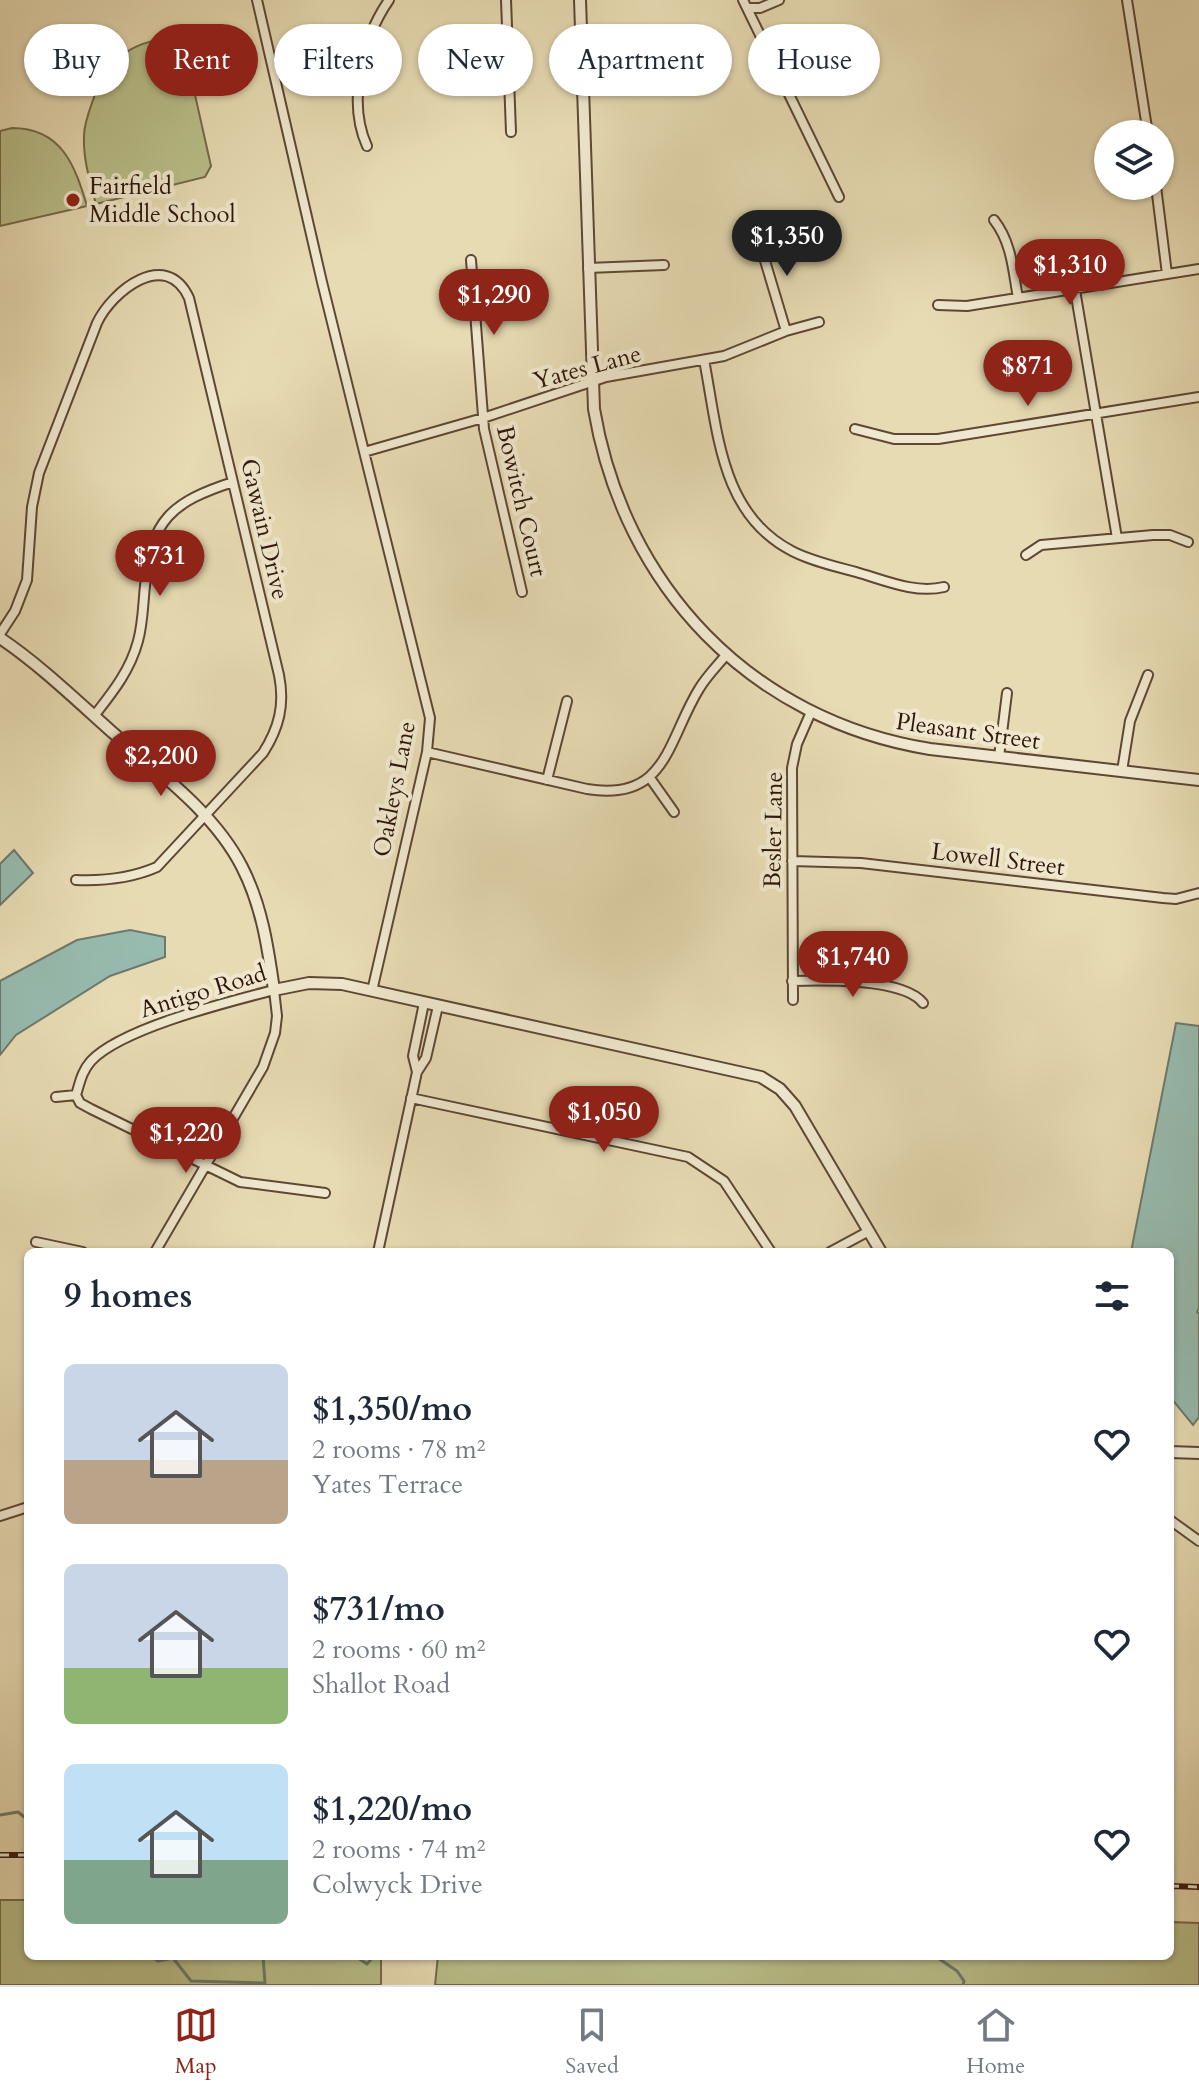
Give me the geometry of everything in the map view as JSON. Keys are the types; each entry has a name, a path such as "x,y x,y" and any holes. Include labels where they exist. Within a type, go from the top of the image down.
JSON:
{"street":[{"name":"Oakleys Lane","path":"257,0 402,613 428,707 430,734 427,752 372,991"},
{"path":"367,146 358,120 360,78 376,20 389,0"},
{"path":"506,0 511,132"},
{"name":"Pleasant Street","path":"580,0 591,382 601,445 612,486 624,517 669,592 726,655 766,686 811,712 869,735 899,743 999,757 1199,780"},
{"path":"745,4 760,8 779,0"},
{"path":"1127,0 1146,120"},
{"path":"745,4 839,197"},
{"path":"1158,200 1167,274"},
{"path":"994,220 1009,247 1018,298"},
{"path":"757,234 786,331"},
{"name":"Bowitch Court","path":"471,260 483,418 522,592"},
{"path":"588,268 664,265"},
{"path":"938,305 967,306 1199,269"},
{"name":"Gawain Drive","path":"0,636 15,611 27,580 33,499 46,452 101,315 111,300 130,284 160,275 177,281 186,291 279,675 282,701 278,726 263,753 157,867 116,878 76,880"},
{"path":"1075,290 1117,538"},
{"name":"Yates Lane","path":"364,452 483,418 591,382 724,356 786,331 819,322"},
{"path":"704,360 728,478 741,505 760,529 775,541 809,558 924,590 944,587"},
{"path":"855,429 894,439 922,440 1199,397"},
{"path":"94,716 116,688 133,658 142,618 148,555 156,533 169,515 190,497 233,482"},
{"path":"1026,555 1041,545 1117,538 1170,535 1188,542"},
{"path":"0,636 205,817 234,852 256,898 263,922 277,1016 270,1052 157,1248"},
{"path":"427,752 605,792 623,791 650,778 664,760 698,689 726,655"},
{"path":"1122,771 1130,721 1148,675"},
{"path":"999,757 1007,693"},
{"path":"547,780 567,701"},
{"name":"Besler Lane","path":"793,1000 792,768 797,744 811,712"},
{"path":"650,778 674,812"},
{"name":"Lowell Street","path":"792,861 861,863 1163,898 1176,899 1199,893"},
{"path":"792,981 893,987 917,996 923,1003"},
{"name":"Antigo Road","path":"76,1095 82,1073 91,1061 113,1043 144,1030 274,990 322,983 372,991"},
{"path":"372,991 761,1077 780,1089 795,1106 879,1248"},
{"path":"417,1072 413,1056 424,1003"},
{"path":"379,1248 417,1072 426,1058 438,1006"},
{"path":"56,1097 76,1095 80,1103 91,1109 233,1179 254,1185 325,1193"},
{"path":"411,1098 688,1157 724,1181 768,1248"},
{"path":"837,1248 869,1231"},
{"path":"36,1242 64,1248"},
{"path":"1174,1452 1199,1453"},
{"path":"0,1516 24,1508"},
{"path":"1174,1523 1199,1541"}],"green space":[{"path":"145,43 145,96 195,96 211,166 205,177 96,204 84,145 87,118 95,96 129,96 129,50"},
{"path":"12,128 29,130 55,142 71,164 87,206 0,226 0,131"},
{"path":"0,1900 24,1900 24,1960 381,1960 381,1985 0,1985"},
{"path":"1174,1922 1199,1923 1199,1985 435,1985 438,1960 1174,1960"}],"water":[{"path":"14,850 33,873 0,905 0,864"},
{"path":"130,930 165,937 165,957 110,976 16,1035 0,1055 0,981 77,940"},
{"path":"1176,1023 1199,1026 1199,1417 1193,1425 1174,1402 1174,1248 1132,1248"}],"waterway":[{"path":"0,1815 18,1812 24,1817"},
{"path":"157,1960 163,1960"},
{"path":"175,1960 191,1981 265,1983 263,1960"},
{"path":"361,1960 367,1964 370,1960"},
{"path":"941,1960 957,1971 964,1981 963,1985"}],"railway":[{"path":"0,1855 24,1855"},
{"path":"1174,1886 1199,1887"}],"place":[{"name":"Fairfield Middle School","path":"73,200"}]}
